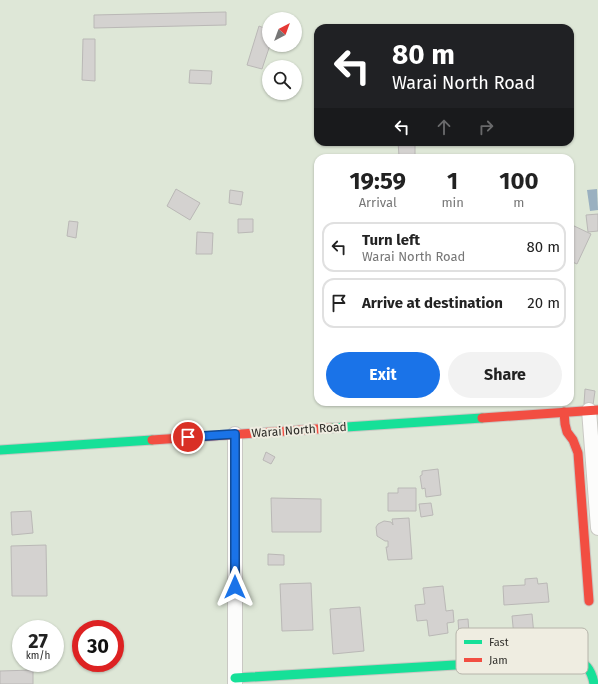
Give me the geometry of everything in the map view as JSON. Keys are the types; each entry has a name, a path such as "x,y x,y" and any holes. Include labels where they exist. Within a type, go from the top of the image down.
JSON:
{"street":[{"name":"Warai North Road","path":"0,450 594,410"},
{"path":"594,410 598,528"},
{"path":"564,412 564,424 578,453 589,601"},
{"path":"235,434 235,681 456,666"},
{"path":"588,667 593,676 594,684"}],"green space":[{"path":"0,0 598,0 598,684 0,684"}],"water":[{"path":"597,189 598,210 590,211 587,190"}],"building":[{"path":"226,12 226,25 94,28 94,15"},
{"path":"259,26 262,27 262,52 268,52 265,60 262,60 262,69 247,65"},
{"path":"83,39 95,39 95,81 82,80"},
{"path":"190,70 212,71 211,84 189,83"},
{"path":"398,146 415,146 415,154 399,154"},
{"path":"176,189 200,203 190,220 167,206"},
{"path":"230,190 243,192 241,205 229,203"},
{"path":"598,214 598,231 588,232 586,215"},
{"path":"238,219 253,219 253,232 238,233"},
{"path":"69,221 78,222 76,238 67,236"},
{"path":"574,226 591,234 577,264 574,263"},
{"path":"197,232 213,233 212,254 196,254"},
{"path":"585,389 595,391 593,405 584,404"},
{"path":"266,452 275,457 271,464 263,460"},
{"path":"438,469 441,495 426,497 425,488 422,489 420,476 422,475 422,471"},
{"path":"398,488 416,488 416,511 388,511 388,493 398,493"},
{"path":"271,498 321,499 321,532 272,532"},
{"path":"431,503 433,515 421,517 419,504"},
{"path":"31,511 33,533 12,535 11,512"},
{"path":"409,518 412,559 388,560 386,547 388,547 388,541 385,541 377,536 376,527 384,521 391,522 393,525 392,519"},
{"path":"46,545 47,596 12,596 11,546"},
{"path":"268,554 284,555 284,565 268,565"},
{"path":"537,578 538,584 547,583 549,602 504,605 503,586 525,585 525,579"},
{"path":"311,583 313,630 282,631 280,584"},
{"path":"443,586 446,611 453,610 454,622 447,623 448,633 429,636 427,620 417,621 415,605 425,604 423,588"},
{"path":"360,607 364,651 333,654 330,609"},
{"path":"532,614 533,628 513,628 512,616"},
{"path":"468,619 469,628 459,628 458,620"},
{"path":"0,671 33,672 33,684 0,684"}],"traffic: fast":[{"path":"331,428 482,418"},
{"path":"0,450 152,440"},
{"path":"235,678 456,665"},
{"path":"588,668 592,675 594,684"}],"traffic: jam":[{"path":"482,418 598,410"},
{"path":"564,412 567,432 573,440 578,453 589,601"},
{"path":"152,440 331,428"}],"route":[{"path":"188,437 235,434 235,587"}]}
